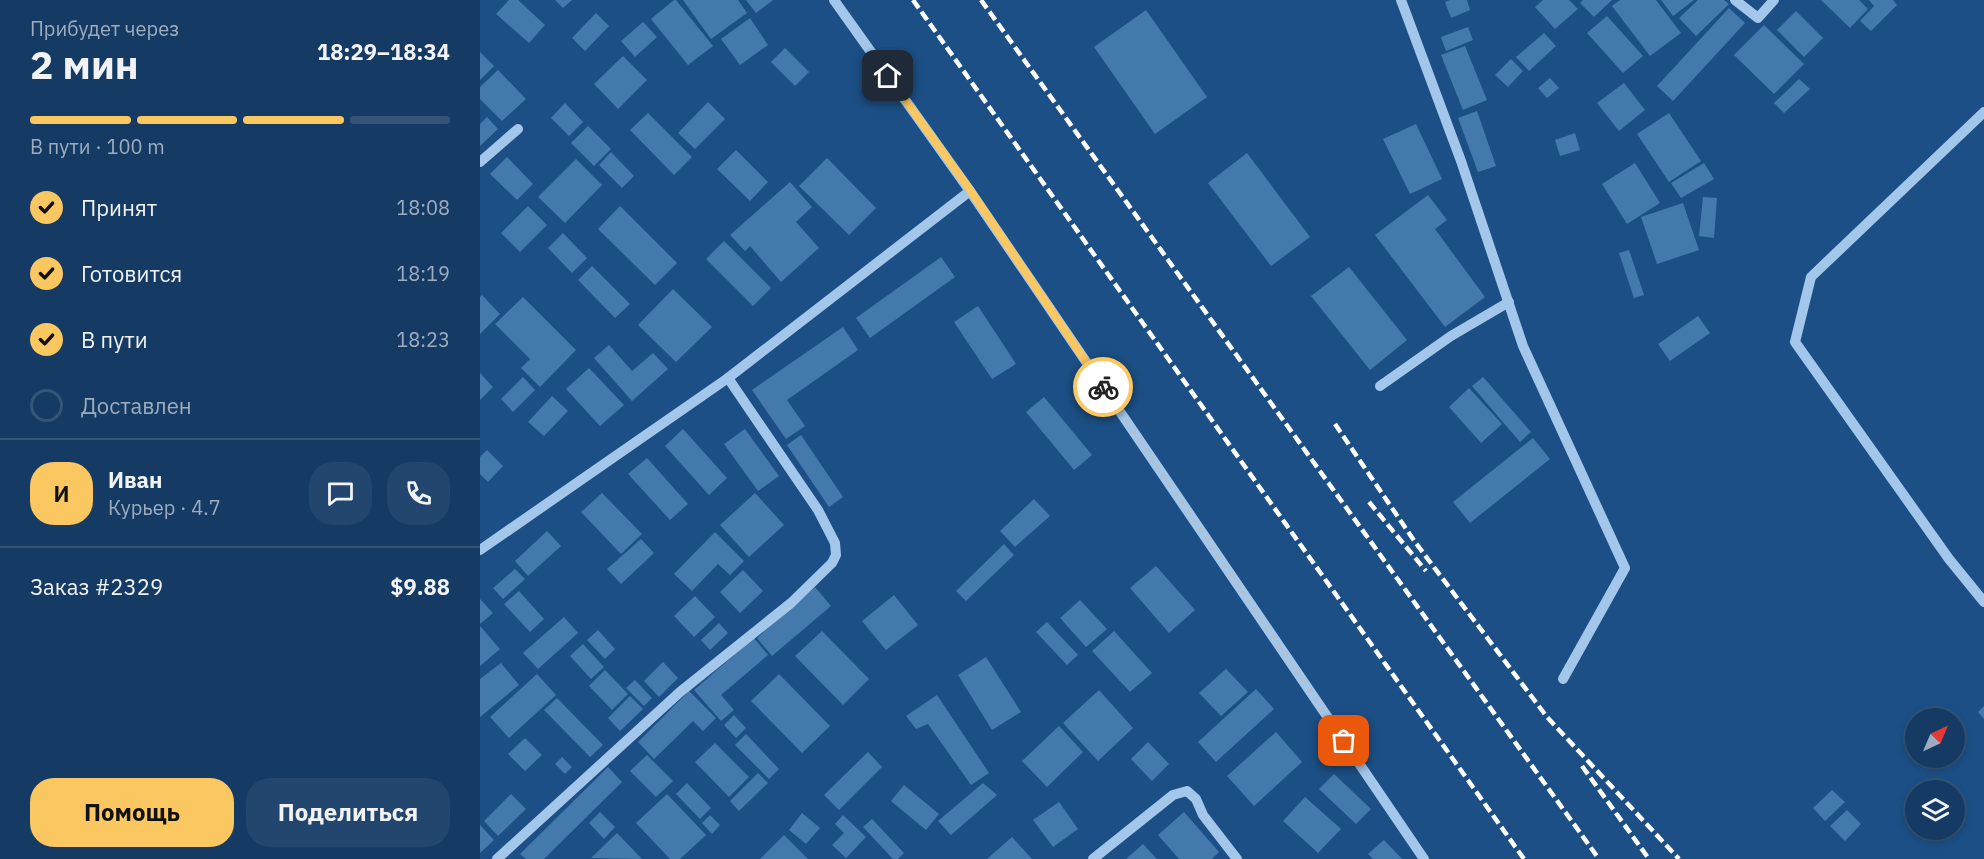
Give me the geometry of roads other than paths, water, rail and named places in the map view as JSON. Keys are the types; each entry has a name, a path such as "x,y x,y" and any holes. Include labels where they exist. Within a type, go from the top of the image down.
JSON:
{"street":[{"path":"834,0 970,190 1424,859"},
{"path":"1401,0 1461,161 1523,346 1625,568 1563,679"},
{"path":"1735,0 1758,18 1774,0"},
{"path":"1984,112 1811,277 1795,342 1949,560 1984,602"},
{"path":"480,162 518,129"},
{"path":"480,550 728,378 970,190"},
{"path":"1380,386 1451,336 1509,302"},
{"path":"498,859 680,692 791,603 832,563 836,555 835,543 818,510 728,378"},
{"path":"1093,859 1173,795 1187,791 1197,799 1203,815 1237,859"}],"railway":[{"path":"913,0 1524,859"},
{"path":"981,0 1599,859"},
{"path":"1335,424 1415,542 1547,717 1679,859"},
{"path":"1369,502 1426,571"},
{"path":"1582,766 1649,859"}]}
